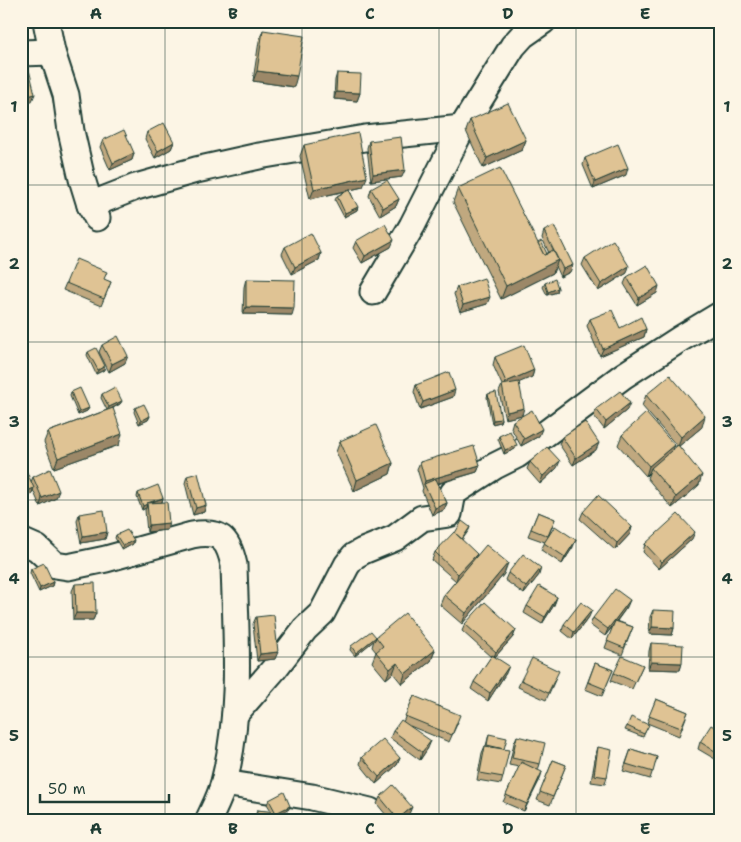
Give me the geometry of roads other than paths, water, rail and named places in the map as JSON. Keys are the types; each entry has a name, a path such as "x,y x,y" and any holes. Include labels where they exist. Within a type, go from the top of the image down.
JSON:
{"street":[{"path":"46,21 52,52 66,95 82,179 94,211 136,187 196,170 258,156 365,138 462,128"},
{"path":"373,292 412,226 462,128 513,46 538,22"},
{"path":"21,52 52,52"},
{"path":"235,714 275,668 305,629 322,613 347,565 354,556 395,538 422,518 449,514 453,494 495,466 517,455 624,376 720,315"},
{"path":"21,541 37,548 55,565 68,567 206,533 218,536 228,545 234,565 237,689 224,784 208,821"},
{"path":"224,784 312,797 370,811 386,821"}]}
